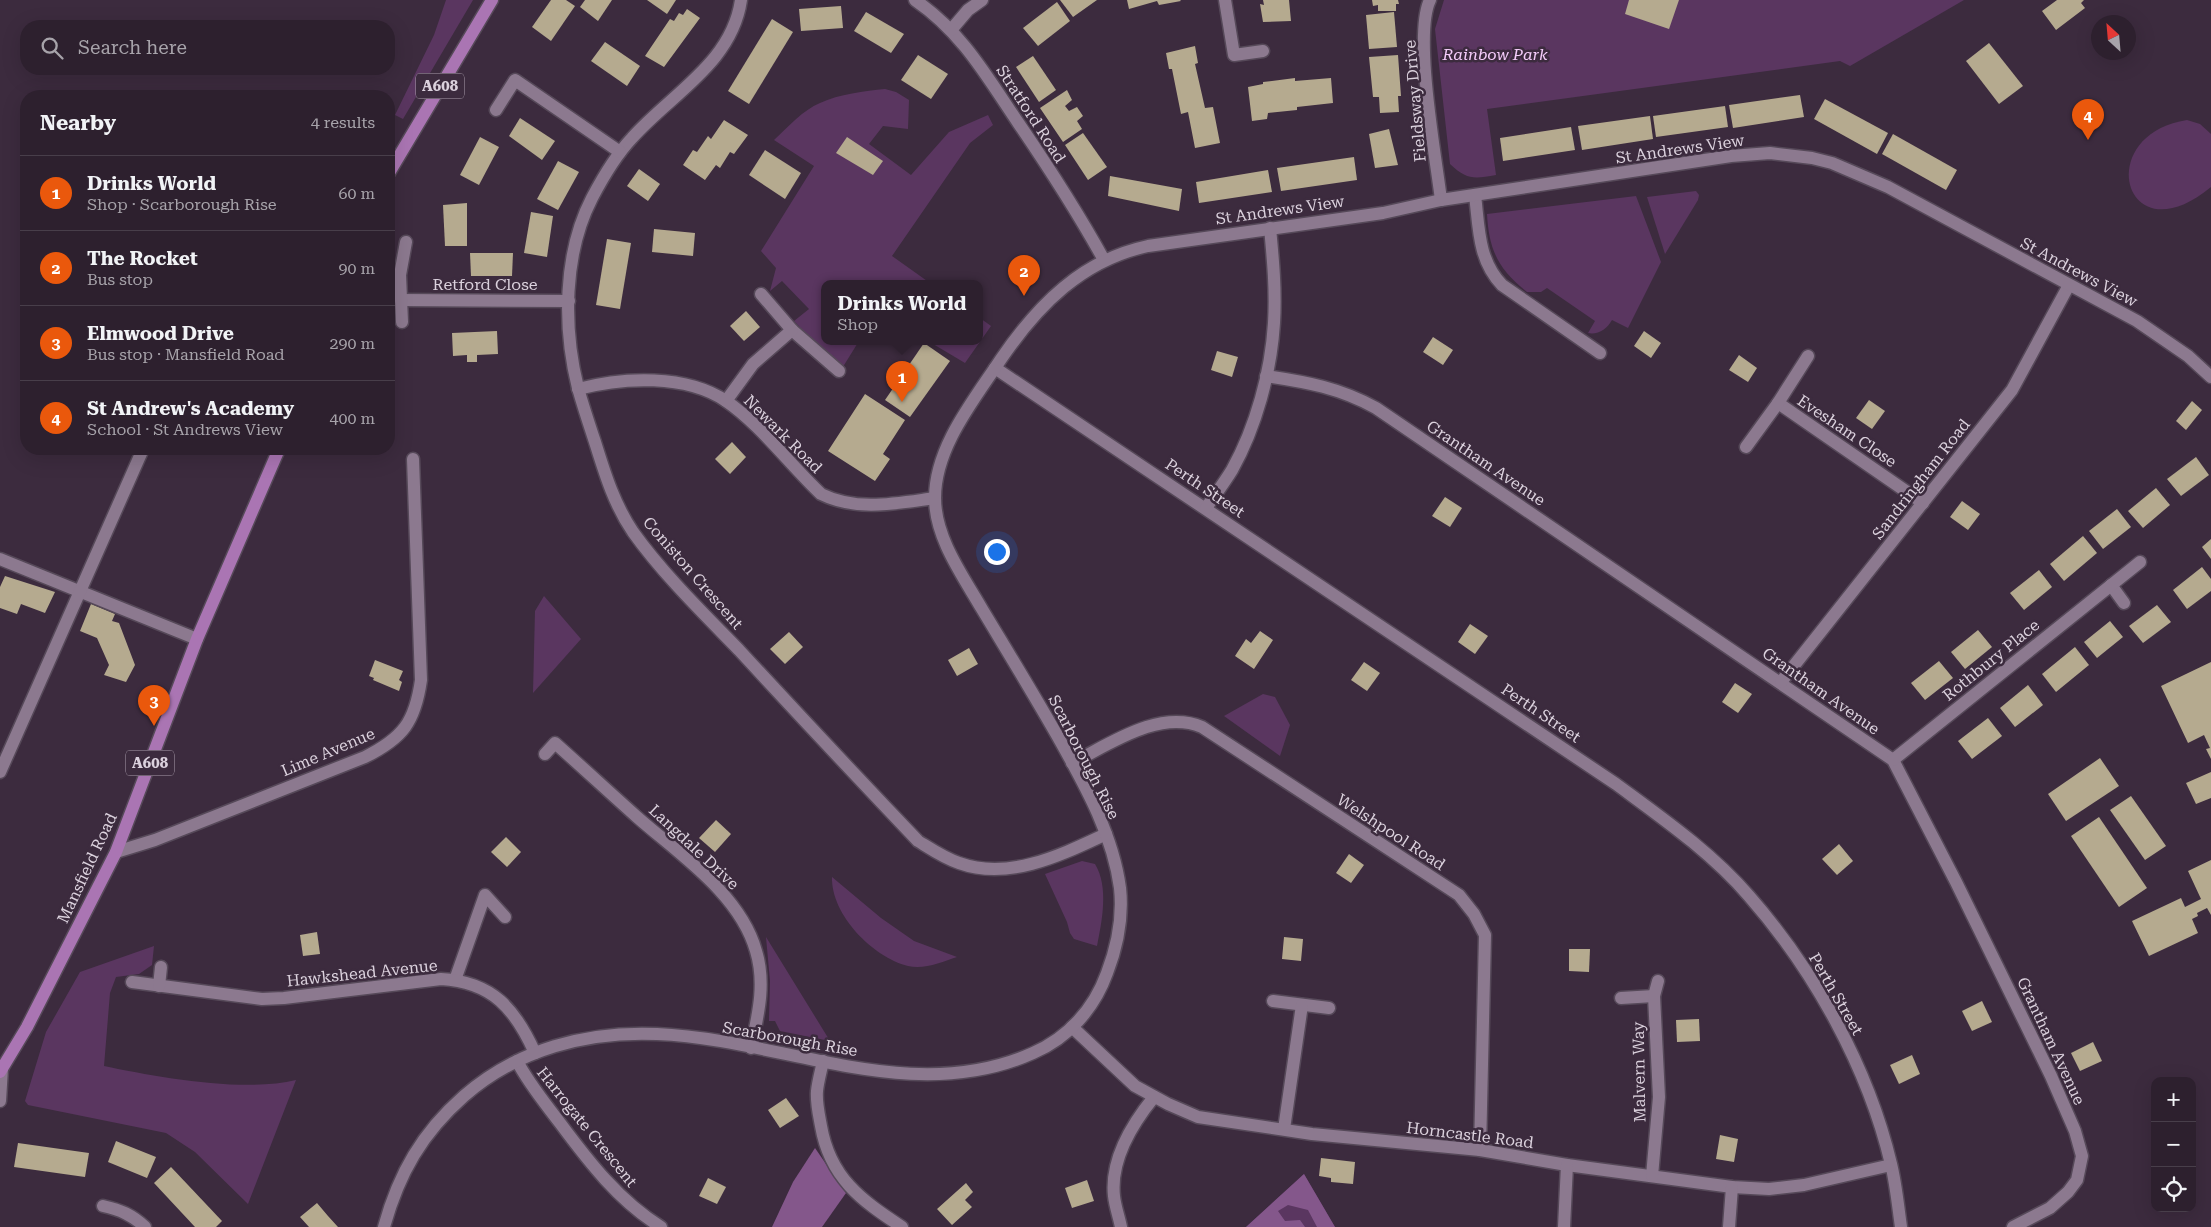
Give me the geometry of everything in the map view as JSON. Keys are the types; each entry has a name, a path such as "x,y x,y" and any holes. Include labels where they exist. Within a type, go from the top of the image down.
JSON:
{"main road":[{"name":"A608","path":"395,163 492,0"},
{"name":"Mansfield Road","path":"1,1070 34,1013 116,852 197,639 276,455"}],"street":[{"name":"Coniston Crescent","path":"741,0 732,31 724,47 711,63 650,120 620,152 591,200 581,224 570,273 570,343 578,389 611,493 633,531 684,592 918,841 946,858 961,864 1009,868 1037,863 1106,834"},
{"name":"Stratford Road","path":"915,0 951,30 965,45 999,93 1088,230 1104,260"},
{"path":"951,30 968,10 982,0"},
{"path":"1226,0 1234,55 1263,51"},
{"name":"Fieldsway Drive","path":"1430,0 1424,20 1426,75 1441,200"},
{"path":"496,110 515,80 620,152"},
{"name":"St Andrews View","path":"1104,260 1130,250 1148,246 1383,213 1441,200 1731,156 1770,154 1812,158 1832,163 1888,187 2136,321 2188,356 2211,377"},
{"path":"1475,195 1480,245 1487,265 1494,276 1502,286 1600,353"},
{"path":"1206,508 1232,470 1243,447 1266,376 1274,325 1270,228"},
{"path":"402,322 400,275 406,242"},
{"name":"Scarborough Rise","path":"384,1227 401,1177 411,1158 443,1115 483,1080 499,1069 535,1053 589,1038 631,1034 693,1038 850,1067 921,1075 953,1074 1004,1065 1041,1050 1072,1028 1094,1002 1114,955 1119,924 1119,884 1106,834 1093,803 1072,763 959,570 943,535 935,498 940,465 958,424 1017,335 1048,300 1073,279 1104,260"},
{"name":"Sandringham Road","path":"1781,682 2012,390 2069,285"},
{"path":"761,294 792,330 839,371"},
{"name":"Retford Close","path":"401,300 569,301"},
{"path":"726,401 753,364 792,330"},
{"path":"1746,447 1778,403 1808,356"},
{"name":"Perth Street","path":"995,368 1616,784 1671,824 1716,863 1748,895 1793,951 1817,988 1840,1030 1866,1088 1891,1165 1901,1227"},
{"name":"Grantham Avenue","path":"1266,376 1334,388 1376,408 1893,760 1956,882 2051,1076 2075,1131 2082,1156 2077,1180 2068,1192 2050,1208 2013,1227"},
{"name":"Newark Road","path":"578,389 600,383 666,382 694,387 726,401 753,424 821,494 833,500 871,505 935,498"},
{"name":"Evesham Close","path":"1778,403 1923,503"},
{"path":"0,772 140,455"},
{"name":"Lime Avenue","path":"116,852 149,843 365,757 387,745 403,732 411,720 417,705 421,680 413,459"},
{"path":"0,559 197,639"},
{"name":"Rothbury Place","path":"1893,760 2140,562"},
{"path":"2111,585 2124,603"},
{"name":"Welshpool Road","path":"1072,763 1118,740 1162,722 1182,721 1192,723 1202,727 1459,895 1474,914 1485,934 1480,1150"},
{"name":"Langdale Drive","path":"546,754 555,743 687,860 735,908 753,942 761,979 761,998 751,1048"},
{"path":"455,980 485,895 505,917"},
{"path":"159,986 160,967"},
{"name":"Hawkshead Avenue","path":"132,982 209,994 269,999 441,979 455,980 466,982 487,991 506,1006 522,1026 535,1053"},
{"name":"Malvern Way","path":"1652,1176 1659,1097 1654,996 1658,981"},
{"name":"Malvern Way","path":"1621,998 1654,996"},
{"path":"1273,1001 1329,1008"},
{"path":"1284,1129 1302,1005"},
{"name":"Horncastle Road","path":"1072,1028 1135,1086 1198,1117 1284,1129 1480,1150 1567,1165 1732,1187 1769,1189 1804,1184 1891,1165"},
{"name":"Harrogate Crescent","path":"517,1061 536,1092 607,1182 624,1200 661,1227"},
{"path":"823,1061 817,1092 818,1110 824,1144 832,1162 846,1184 854,1192 902,1227"},
{"path":"0,1101 1,1070"},
{"path":"1121,1227 1114,1195 1116,1166 1129,1133 1140,1114 1154,1097"},
{"path":"1564,1227 1567,1165"},
{"path":"1729,1227 1732,1187"},
{"path":"103,1206 121,1210 135,1217 145,1227"}],"green space":[{"path":"446,0 473,0 403,119 395,115 434,35"},
{"name":"Rainbow Park","path":"1444,0 1964,0 1850,66 1840,61 1487,109 1496,175 1471,177 1461,173 1450,164 1435,29"},
{"path":"885,89 896,92 909,100 908,129 883,126 869,144 911,175 949,132 988,115 993,125 970,143 892,256 926,280 821,280 821,345 857,345 841,370 794,321 809,309 782,281 770,291 776,268 761,251 814,166 774,140 790,124 814,106 827,100 861,92"},
{"path":"2187,120 2200,124 2211,134 2211,187 2181,205 2157,209 2140,201 2130,186 2129,167 2138,147 2157,130"},
{"path":"1696,191 1699,195 1698,200 1665,254 1647,197"},
{"path":"1636,196 1661,262 1628,328 1612,320 1602,331 1588,333 1595,321 1547,288 1541,292 1527,292 1509,275 1497,258 1490,238 1487,214"},
{"path":"983,320 991,326 983,337"},
{"path":"935,345 978,345 965,363"},
{"path":"544,596 581,639 533,693 535,611"},
{"path":"1263,694 1275,697 1290,725 1280,756 1224,716"},
{"path":"1082,861 1095,864 1102,883 1103,904 1097,946 1074,939 1045,874"},
{"path":"832,877 881,918 914,941 957,957 933,965 914,967 881,954 856,932 846,919 834,891"},
{"path":"766,937 830,1041 780,1031 775,1021 769,1021 770,981"},
{"path":"154,946 152,965 139,974 116,977 110,993 104,1066 174,1079 226,1084 275,1084 296,1080 248,1204 195,1152 166,1133 28,1105 25,1101 46,1032 80,972"},
{"path":"1304,1174 1335,1227 1246,1227"}],"shaded area":[{"path":"815,1148 846,1193 822,1227 772,1227 793,1182"},
{"path":"1304,1174 1335,1227 1317,1227 1308,1210 1288,1205 1278,1211 1285,1221 1300,1220 1305,1227 1246,1227"}],"building":[{"path":"551,0 566,0 575,6 551,41 532,27"},
{"path":"585,0 612,0 598,21 580,7"},
{"path":"647,0 676,0 667,14"},
{"path":"1060,0 1097,0 1073,17"},
{"path":"1127,0 1181,1 1159,5 1157,1 1129,9"},
{"path":"1263,0 1289,0 1291,21 1263,22 1260,4 1264,5"},
{"path":"1372,0 1398,0 1399,4 1396,4 1396,11 1378,11 1378,5 1373,6"},
{"path":"1629,0 1679,0 1669,29 1625,14"},
{"path":"2057,0 2084,0 2081,3 2085,8 2056,30 2042,11"},
{"path":"1057,2 1070,21 1038,46 1023,28"},
{"path":"841,6 843,28 801,31 799,9"},
{"path":"687,9 700,18 664,67 645,56 670,19 674,21 679,13 683,15"},
{"path":"866,12 904,34 891,53 854,31"},
{"path":"1394,12 1397,47 1369,49 1366,15"},
{"path":"772,19 793,32 749,104 728,91"},
{"path":"605,42 640,66 627,86 591,61"},
{"path":"1989,43 2023,86 1999,104 1966,61"},
{"path":"1195,46 1198,63 1195,64 1205,108 1213,107 1220,143 1195,148 1188,112 1181,114 1172,69 1169,69 1166,53"},
{"path":"918,55 948,74 931,99 901,80"},
{"path":"1398,55 1401,96 1398,96 1399,112 1380,113 1379,97 1373,97 1369,57"},
{"path":"1033,56 1056,90 1039,102 1016,67"},
{"path":"1295,78 1295,81 1331,78 1333,103 1297,107 1297,110 1268,113 1267,119 1252,121 1248,87 1263,84 1263,82"},
{"path":"1067,90 1072,100 1065,106 1069,111 1077,107 1083,116 1077,121 1082,129 1063,142 1040,108"},
{"path":"1800,95 1804,117 1733,128 1729,105"},
{"path":"1825,99 1888,133 1877,154 1814,119"},
{"path":"1725,106 1728,127 1656,137 1653,116"},
{"path":"1650,116 1653,139 1582,150 1578,126"},
{"path":"520,118 555,141 542,160 509,136"},
{"path":"724,120 748,135 734,154 730,152 720,168 716,165 705,180 683,165 693,150 697,152 708,136 711,139"},
{"path":"1571,127 1575,150 1503,161 1500,138"},
{"path":"1389,129 1398,165 1375,168 1369,134"},
{"path":"1083,133 1107,167 1088,180 1065,145"},
{"path":"1893,134 1957,170 1946,190 1882,154"},
{"path":"480,137 499,147 479,185 460,175"},
{"path":"847,137 883,161 873,175 836,153"},
{"path":"765,150 801,173 785,199 749,175"},
{"path":"1354,157 1357,180 1281,191 1277,168"},
{"path":"558,161 579,172 558,210 537,199"},
{"path":"639,169 660,184 648,201 627,186"},
{"path":"1268,170 1272,192 1199,203 1196,182"},
{"path":"1110,176 1182,189 1179,211 1108,196"},
{"path":"467,203 467,246 445,246 443,205"},
{"path":"531,212 553,216 547,257 524,253"},
{"path":"654,229 695,233 693,256 652,252"},
{"path":"607,239 631,243 620,309 596,305"},
{"path":"470,253 513,253 512,276 471,276"},
{"path":"746,311 760,327 744,341 730,326"},
{"path":"497,331 498,354 477,355 477,362 467,362 467,355 453,356 452,333"},
{"path":"1644,331 1661,343 1651,358 1634,346"},
{"path":"1433,337 1453,350 1443,365 1423,352"},
{"path":"923,345 927,345 950,361 910,417 885,400"},
{"path":"1217,351 1238,357 1232,377 1211,370"},
{"path":"1739,355 1757,368 1748,382 1729,370"},
{"path":"865,394 905,420 883,454 890,459 875,481 828,451"},
{"path":"1869,400 1885,411 1872,429 1856,418"},
{"path":"2192,401 2202,410 2186,430 2176,421"},
{"path":"732,442 746,457 730,474 715,459"},
{"path":"2196,457 2209,475 2181,496 2167,479"},
{"path":"2156,488 2170,505 2143,528 2128,511"},
{"path":"1445,497 1462,508 1450,527 1432,516"},
{"path":"1962,501 1980,514 1968,530 1950,517"},
{"path":"2117,509 2131,527 2103,549 2089,531"},
{"path":"2083,536 2097,553 2064,581 2050,564"},
{"path":"2211,539 2211,559 2202,547"},
{"path":"2202,567 2211,579 2211,591 2187,609 2173,590"},
{"path":"2039,570 2052,587 2024,610 2010,593"},
{"path":"5,576 55,592 45,613 21,604 17,614 0,608 0,587"},
{"path":"91,604 115,614 112,621 119,623 135,665 126,682 104,675 109,665 97,638 80,631"},
{"path":"2157,605 2171,622 2143,643 2129,626"},
{"path":"2110,621 2123,637 2097,658 2084,642"},
{"path":"1470,624 1488,636 1475,654 1458,642"},
{"path":"1978,630 1992,647 1965,669 1951,652"},
{"path":"1260,631 1273,640 1254,669 1235,656 1246,639 1251,643"},
{"path":"789,632 803,647 785,664 770,649"},
{"path":"2075,647 2089,665 2056,692 2042,674"},
{"path":"969,648 978,664 957,676 948,660"},
{"path":"375,660 403,671 399,680 402,682 399,691 373,680 374,678 369,676"},
{"path":"1939,661 1953,678 1925,700 1911,683"},
{"path":"1364,662 1380,673 1367,691 1351,680"},
{"path":"2211,662 2211,759 2206,749 2210,748 2204,735 2188,743 2161,686"},
{"path":"1735,683 1752,694 1738,713 1722,702"},
{"path":"2028,685 2043,705 2015,727 2000,708"},
{"path":"1988,718 2002,736 1972,759 1958,741"},
{"path":"2100,758 2119,786 2066,821 2048,794"},
{"path":"2211,772 2211,798 2196,804 2186,783"},
{"path":"2131,796 2166,846 2145,860 2110,810"},
{"path":"2099,817 2147,888 2119,907 2071,836"},
{"path":"716,820 731,834 715,852 699,838"},
{"path":"506,837 521,852 507,867 491,852"},
{"path":"1839,844 1853,861 1837,875 1822,859"},
{"path":"1349,854 1364,865 1351,883 1336,873"},
{"path":"2211,860 2211,915 2207,908 2197,913 2198,916 2192,919 2198,933 2149,956 2132,921 2181,898 2185,907 2201,899 2188,871"},
{"path":"317,932 320,954 303,956 300,935"},
{"path":"1284,937 1303,939 1301,961 1282,959"},
{"path":"1569,949 1590,949 1589,972 1569,971"},
{"path":"1982,1001 1992,1022 1972,1031 1962,1011"},
{"path":"1699,1019 1700,1041 1677,1042 1676,1020"},
{"path":"2093,1042 2102,1061 2080,1071 2071,1053"},
{"path":"1912,1055 1920,1074 1899,1084 1890,1065"},
{"path":"786,1098 799,1116 780,1128 768,1110"},
{"path":"1720,1135 1738,1139 1734,1162 1716,1159"},
{"path":"116,1141 156,1157 147,1178 108,1162"},
{"path":"18,1143 89,1153 85,1177 14,1167"},
{"path":"1321,1158 1355,1162 1353,1184 1331,1182 1331,1178 1319,1176"},
{"path":"171,1167 222,1221 216,1227 195,1227 154,1183"},
{"path":"708,1178 726,1187 717,1204 699,1196"},
{"path":"1087,1180 1094,1201 1072,1208 1065,1188"},
{"path":"966,1183 973,1192 965,1200 972,1207 952,1225 937,1209"},
{"path":"317,1203 338,1227 309,1227 300,1217"}],"place":[{"name":"St Andrew's Academy","path":"2088,140"},
{"name":"The Rocket","path":"1024,296"},
{"name":"Drinks World","path":"902,402"},
{"name":"Elmwood Drive","path":"154,726"}]}
